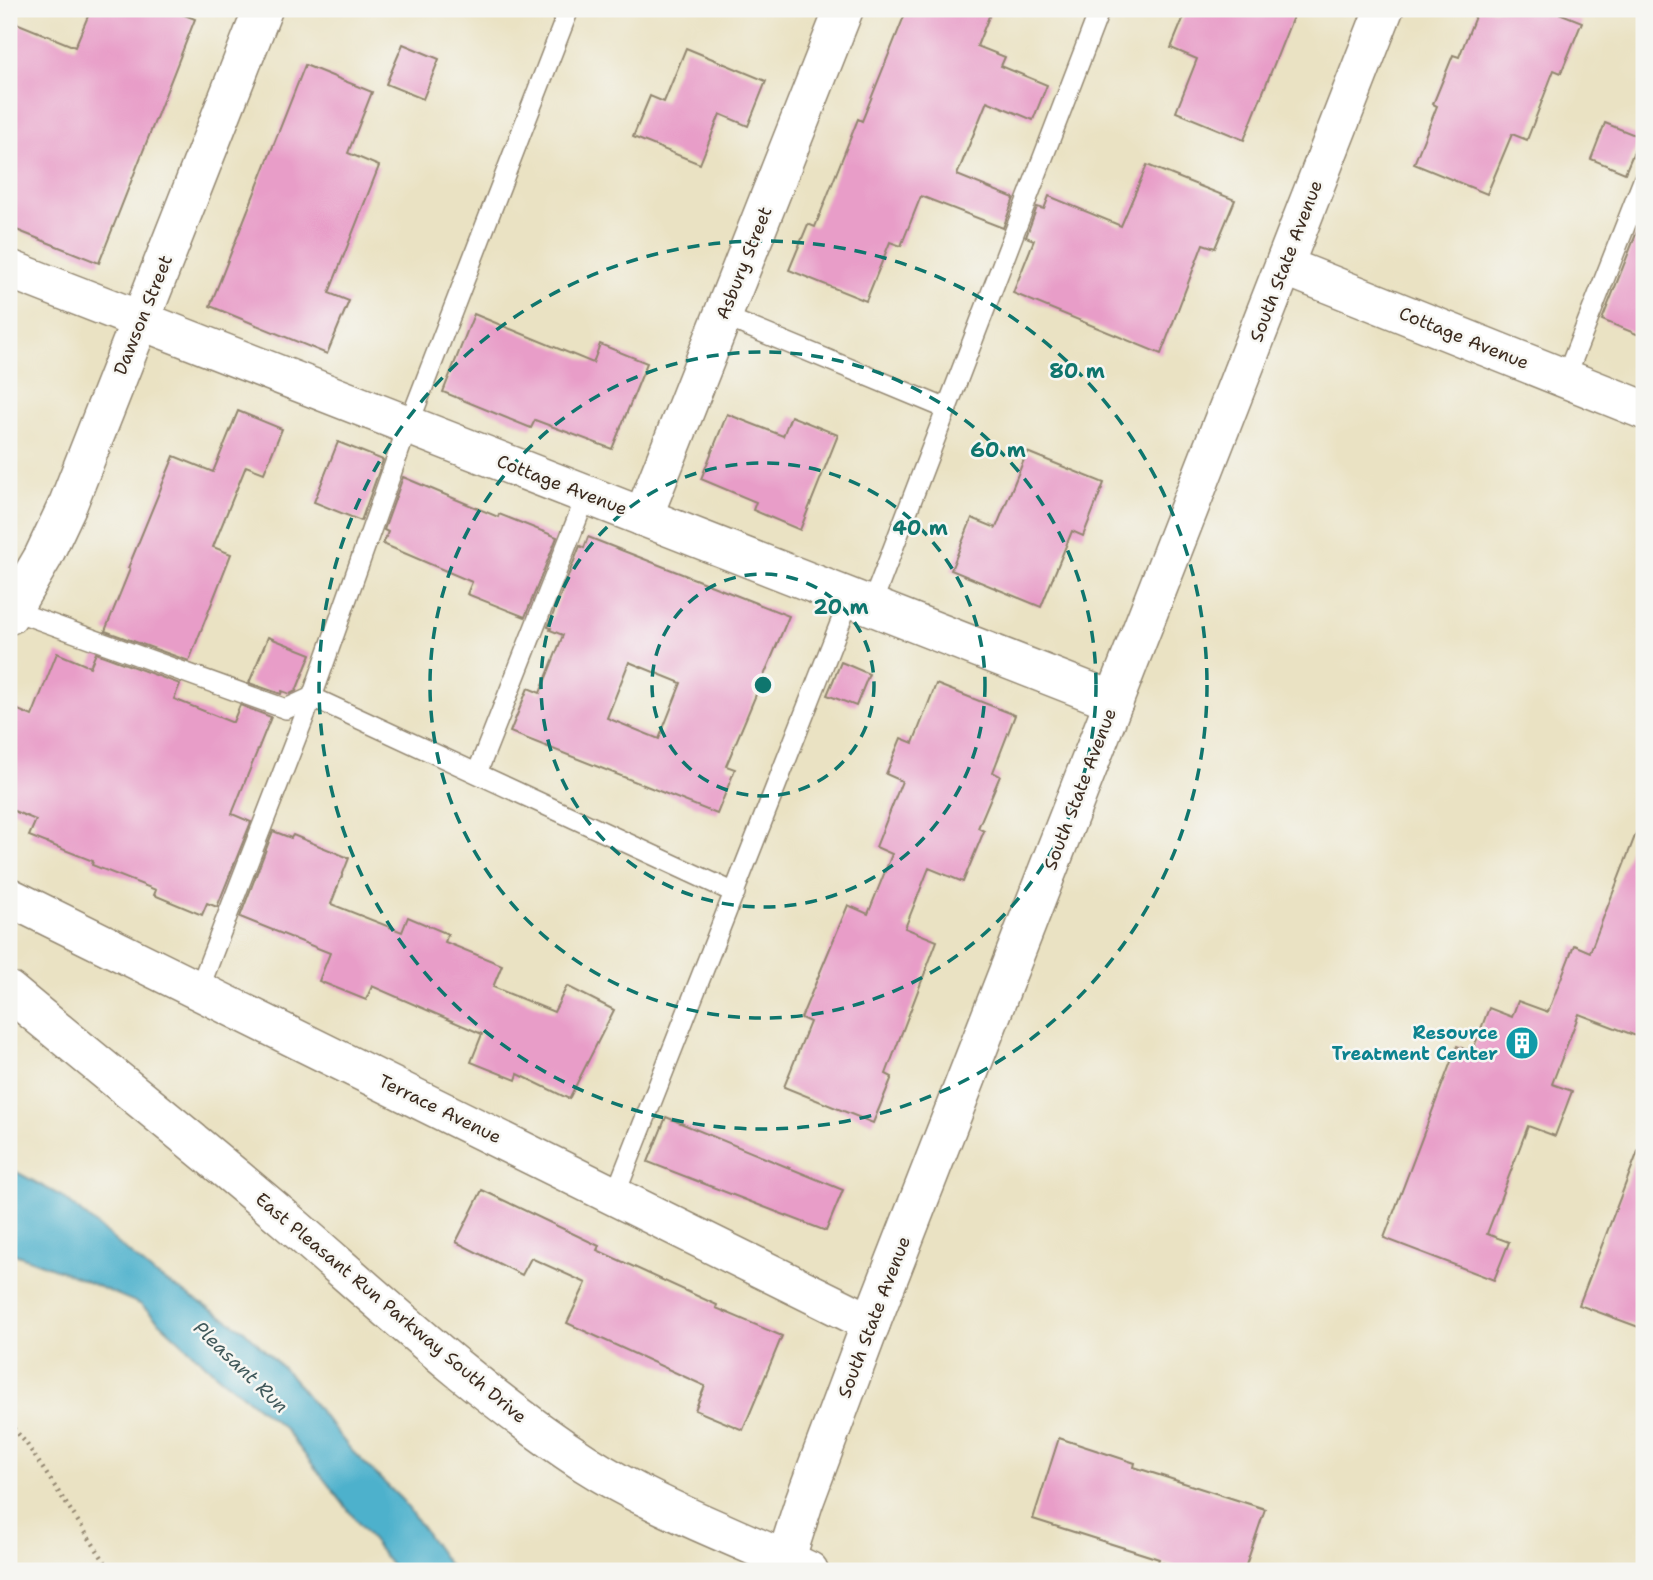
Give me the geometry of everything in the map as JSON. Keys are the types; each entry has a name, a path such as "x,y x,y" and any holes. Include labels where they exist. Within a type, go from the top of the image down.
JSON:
{"street":[{"name":"Dawson Street","path":"10,613 43,557 68,504 263,9"},
{"name":"Asbury Street","path":"643,517 844,9"},
{"name":"South State Avenue","path":"792,1568 804,1502 871,1323 1384,9"},
{"name":"Cottage Avenue","path":"1284,266 1644,410"},
{"name":"Cottage Avenue","path":"9,269 1114,701"},
{"name":"Terrace Avenue","path":"9,897 871,1323"},
{"name":"East Pleasant Run Parkway South Drive","path":"9,991 281,1216 464,1374 531,1425 586,1464 625,1487 792,1568"}],"lane":[{"path":"199,989 312,697 408,426 569,9"},
{"path":"615,1195 735,893 860,602 947,409 1100,9"},
{"path":"1565,379 1644,178"},
{"path":"723,316 947,409"},
{"path":"477,773 587,494"},
{"path":"10,613 286,709 312,697 735,893"}],"path":[{"path":"9,1423 26,1443 111,1571"}],"water":[{"name":"Pleasant Run","path":"9,1168 63,1197 154,1274 244,1330 292,1377 351,1450 403,1501 453,1571 396,1571 283,1427 217,1375 140,1304 9,1252"}],"building":[{"path":"91,9 169,9 195,19 99,263 9,227 9,20 75,47"},
{"path":"907,9 992,9 977,46 1005,57 1001,66 1047,85 1033,120 987,101 957,175 1014,198 1003,228 921,196 901,246 890,242 866,301 789,270 808,224 815,227 858,119 862,121"},
{"path":"1187,9 1296,9 1244,140 1176,112 1197,59 1171,48"},
{"path":"1478,9 1549,9 1582,22 1561,73 1554,70 1527,140 1512,134 1487,194 1414,164 1437,106 1433,104 1453,55 1459,57"},
{"path":"403,44 439,59 423,99 386,84"},
{"path":"686,48 766,81 748,126 720,114 700,164 633,137 650,96 664,102"},
{"path":"305,65 372,92 348,153 379,166 329,293 349,301 327,354 210,306"},
{"path":"1605,123 1640,137 1625,173 1591,159"},
{"path":"1147,165 1235,200 1215,248 1203,244 1161,354 1013,293 1034,240 1026,237 1037,207 1044,209 1049,196 1121,226"},
{"path":"1644,219 1644,337 1602,320"},
{"path":"474,314 593,363 600,344 647,363 612,449 535,420 531,428 443,392"},
{"path":"238,411 282,429 264,473 246,466 213,547 231,554 189,661 105,631 174,456 213,472"},
{"path":"727,414 783,436 791,416 838,435 800,530 753,510 756,502 701,479"},
{"path":"338,442 383,460 361,521 314,502"},
{"path":"1027,452 1104,483 1083,536 1072,531 1041,607 951,570 972,518 996,528"},
{"path":"403,477 498,517 499,514 557,537 525,617 467,594 472,582 383,544 388,532 384,530"},
{"path":"588,537 789,616 726,766 735,769 717,814 510,732 528,688 540,693 563,635 548,627 580,546 584,548","holes":["629,662 681,683 659,739 607,718"]},
{"path":"268,637 311,654 296,691 290,694 282,691 281,694 249,683"},
{"path":"57,653 90,667 96,653 180,684 174,699 231,722 240,705 271,717 232,814 251,822 217,907 207,903 202,915 154,895 156,890 29,836 36,820 9,809 9,706 32,716"},
{"path":"841,662 869,674 856,706 827,695"},
{"path":"936,684 1015,715 993,772 1000,776 978,828 984,831 963,882 929,868 905,928 937,941 886,1074 892,1077 873,1123 784,1087 810,1022 801,1018 848,905 868,914 892,854 876,847 902,781 886,774 901,738 913,743"},
{"name":"Resource Treatment Center","path":"1642,818 1644,1039 1579,1014 1552,1084 1572,1091 1555,1136 1528,1126 1487,1234 1509,1242 1494,1280 1384,1238 1457,1046 1472,1052 1489,1008 1512,1017 1518,1001 1548,1012 1574,945 1590,952"},
{"path":"273,831 291,838 293,835 349,858 331,904 402,932 408,917 448,934 445,942 502,965 493,987 554,1012 567,986 614,1010 569,1099 518,1074 516,1080 471,1062 482,1034 372,986 366,1000 319,981 330,953 240,917"},
{"path":"666,1117 843,1190 826,1231 648,1162"},
{"path":"1642,1141 1644,1142 1644,1329 1579,1305"},
{"path":"482,1190 599,1246 597,1250 717,1305 716,1308 782,1336 743,1430 695,1410 705,1386 567,1323 586,1283 531,1258 522,1275 456,1242"},
{"path":"1059,1438 1135,1463 1134,1467 1265,1509 1244,1571 1190,1571 1033,1519"}],"place":[{"name":"Resource Treatment Center","path":"1522,1043"}]}
